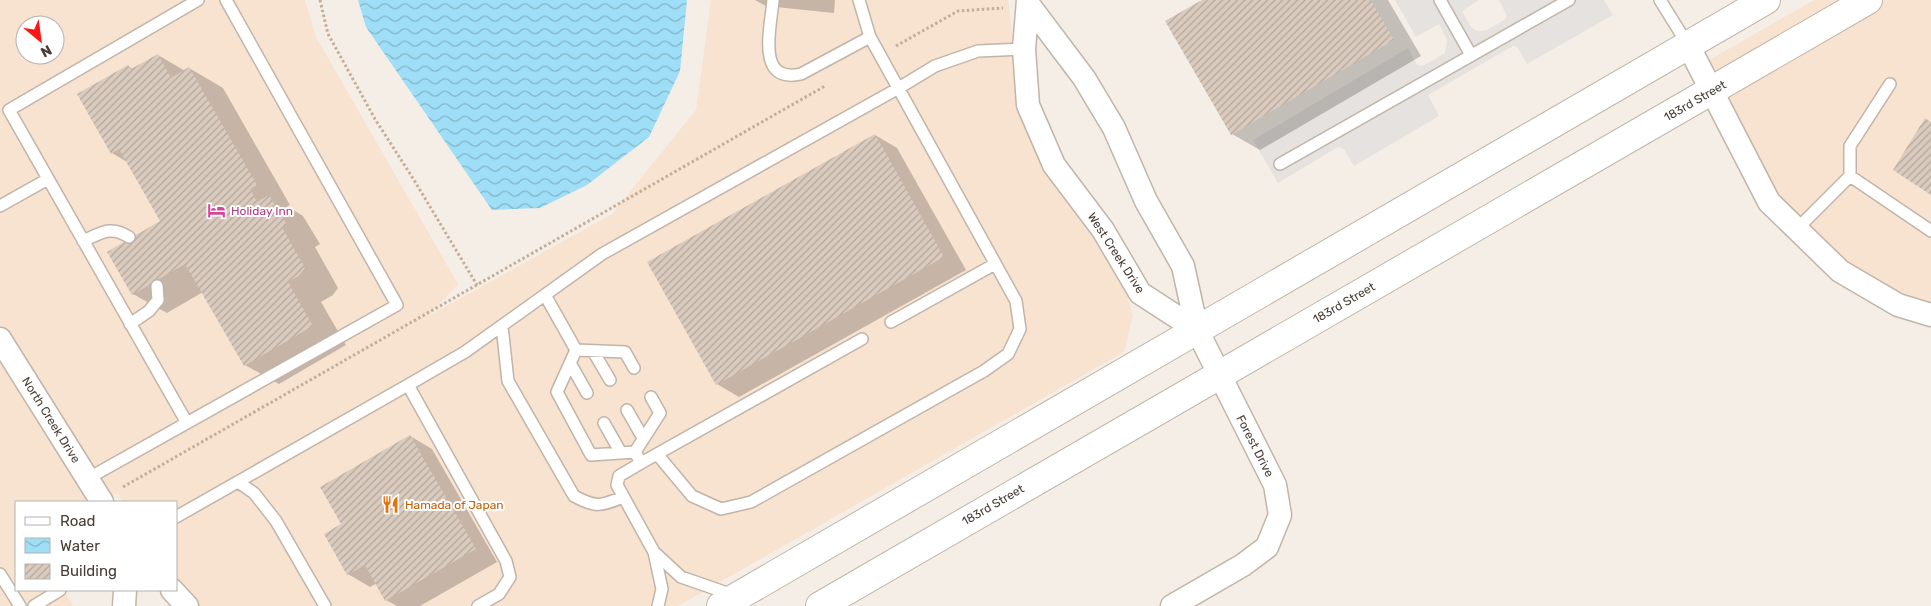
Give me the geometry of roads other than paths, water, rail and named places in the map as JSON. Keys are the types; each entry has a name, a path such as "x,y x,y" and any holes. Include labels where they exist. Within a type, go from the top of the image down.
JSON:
{"street":[{"path":"729,601 1766,0"},
{"name":"183rd Street","path":"820,606 1868,0"},
{"name":"West Creek Drive","path":"1029,3 1024,49 1028,105 1054,165 1103,230 1140,294 1197,330"},
{"name":"West Creek Drive","path":"1029,3 1084,78 1114,128 1146,201 1184,266 1197,330"},
{"path":"1688,45 1769,202 1840,271 1898,305 1931,315"},
{"name":"Forest Drive","path":"1172,606 1243,565 1267,546 1280,515 1275,485 1197,330"},
{"name":"North Creek Drive","path":"0,338 101,501"},
{"path":"124,606 125,591"},
{"path":"173,591 187,606"}],"lane":[{"path":"186,423 9,110 198,0"},
{"path":"87,479 397,305 226,0"},
{"path":"773,0 768,56 772,66 779,73 790,76 801,74 870,37"},
{"path":"657,454 692,496 721,509 751,502 984,370 1008,354 1020,329 1016,301 897,89 870,37 859,0"},
{"path":"1440,0 1471,54"},
{"path":"1280,164 1568,0"},
{"path":"1660,0 1688,45"},
{"path":"178,516 465,352 602,254 935,66 978,51 1024,49"},
{"path":"1797,229 1850,176 1850,146 1890,84"},
{"path":"1850,176 1931,231"},
{"path":"0,206 48,179"},
{"path":"83,241 106,230 121,232 129,237"},
{"path":"891,322 995,264"},
{"path":"130,324 149,311 158,300 157,286"},
{"path":"545,295 576,350"},
{"path":"502,326 508,381 574,496 590,504 602,506 623,497"},
{"path":"658,606 662,589 654,552 617,485 619,476 862,338"},
{"path":"576,350 624,352 634,368"},
{"path":"576,350 557,392 592,455 635,452"},
{"path":"593,351 610,380"},
{"path":"570,363 587,393"},
{"path":"408,385 506,561 510,577 499,594 478,606"},
{"path":"635,452 660,412 651,397"},
{"path":"627,410 644,438"},
{"path":"604,423 621,453"},
{"path":"635,452 641,463"},
{"path":"238,482 254,493 276,522 325,606"},
{"path":"654,552 681,577 729,601"},
{"path":"0,574 20,606"},
{"path":"34,606 58,591"}],"water":[{"path":"358,0 687,0 680,71 649,137 587,185 540,208 492,210 366,27"}],"place":[{"name":"Holiday Inn","path":"217,211"},
{"name":"Hamada of Japan","path":"391,505"}]}
